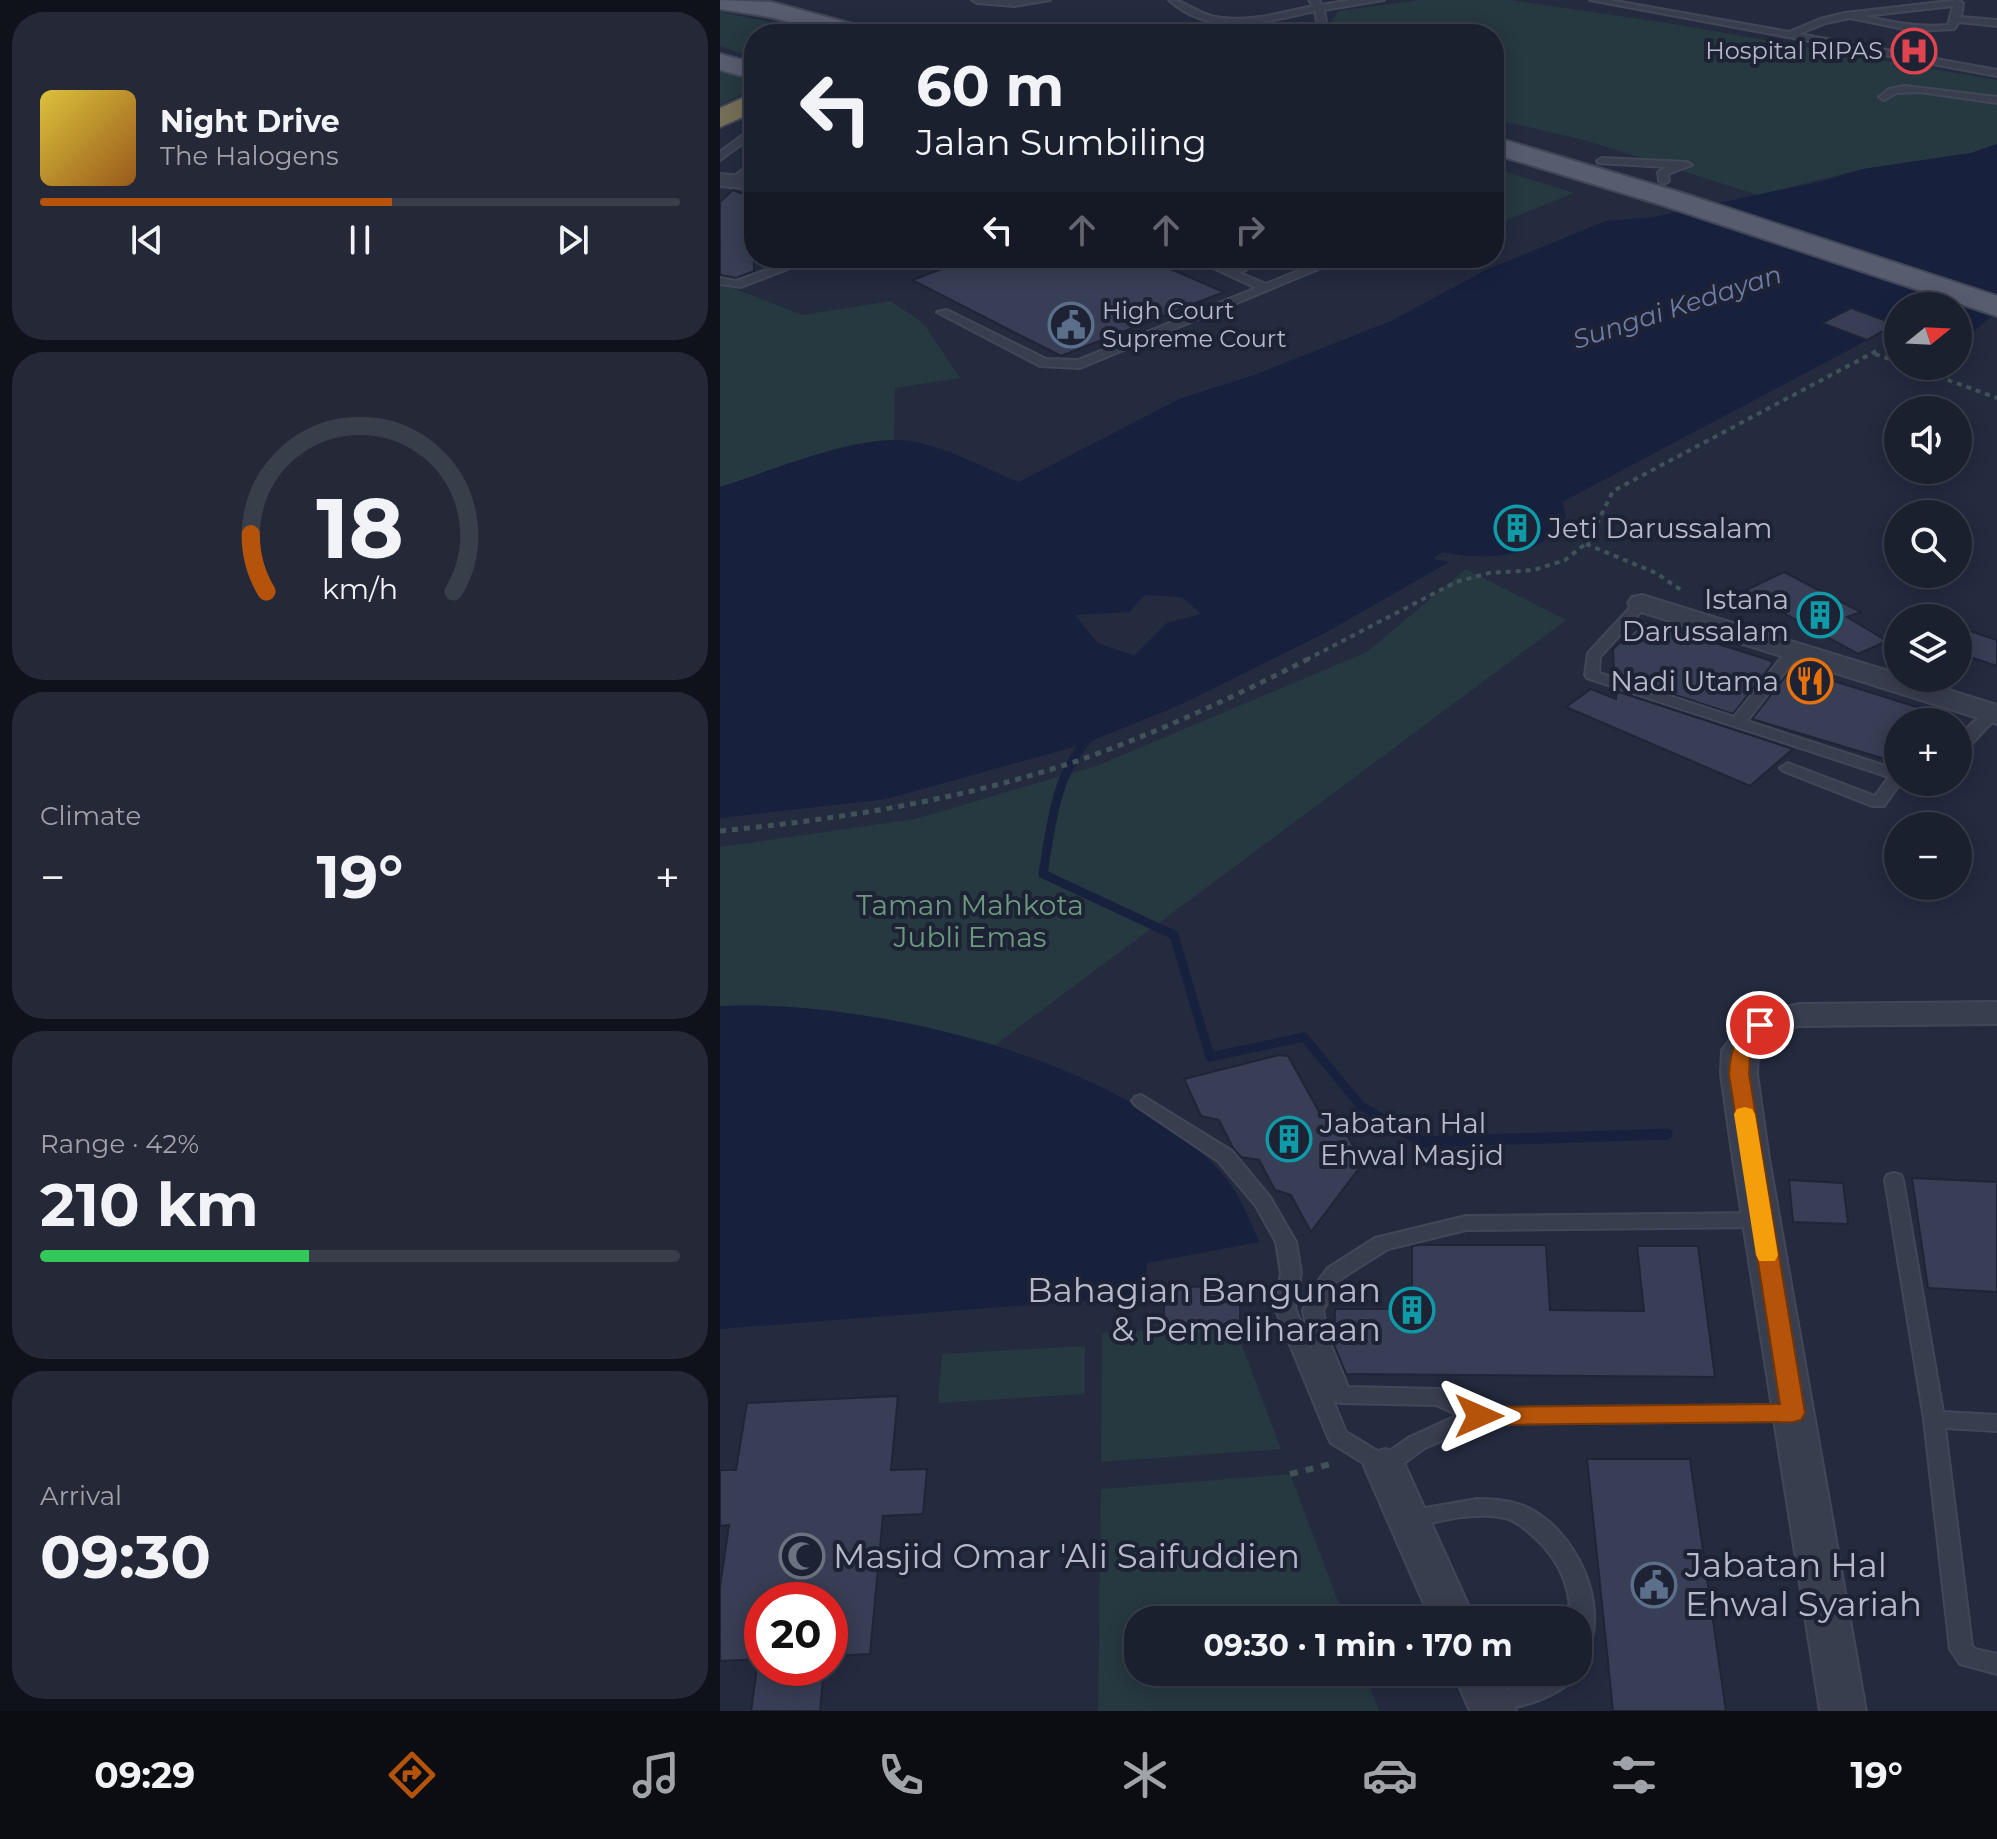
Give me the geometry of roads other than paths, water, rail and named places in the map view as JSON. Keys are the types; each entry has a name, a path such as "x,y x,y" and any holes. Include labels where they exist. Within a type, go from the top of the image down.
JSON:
{"main road":[{"path":"720,2 771,10 824,24"},
{"path":"720,62 744,68"},
{"path":"1504,134 1602,161 1997,306"},
{"path":"1504,147 1676,190 1997,287"}],"street":[{"path":"1642,603 1995,714"},
{"path":"1843,1711 1761,1220 1739,1074 1740,1050 1760,1025 1799,1015 1997,1013"},
{"path":"1376,1460 1408,1520 1447,1606"}],"lane":[{"path":"977,0 1006,3 1045,0"},
{"path":"1174,0 1182,8 1207,18 1238,22 1288,16 1315,2 1379,0"},
{"path":"1595,0 1997,73"},
{"path":"1315,2 1323,16 1322,24"},
{"path":"1790,36 1816,22 1853,16 1942,2 1958,2 1956,19 1951,27 1918,30 1853,16"},
{"path":"1956,19 1997,23"},
{"path":"1884,97 1889,90 1912,88 1997,100"},
{"path":"720,157 743,108"},
{"path":"720,281 737,285 783,268"},
{"path":"1221,268 1265,288"},
{"path":"1232,273 1241,268"},
{"path":"943,312 1044,363 1067,365 1091,361 1311,268"},
{"path":"1642,603 1593,656 1592,675 1884,770"},
{"path":"1738,722 1794,651"},
{"path":"1972,732 1995,714"},
{"path":"1788,768 1878,803 1884,795"},
{"path":"1141,1101 1225,1156 1263,1202 1286,1242 1291,1273 1285,1308 1338,1437 1376,1460 1479,1416 1793,1413"},
{"path":"1894,1180 1934,1419 1961,1649 1968,1657 1997,1664"},
{"path":"1479,1416 1439,1397 1341,1395 1318,1338 1313,1310 1335,1273 1382,1243 1466,1223 1761,1220"},
{"path":"1934,1419 1997,1423"},
{"path":"1408,1520 1456,1508 1519,1513 1563,1551 1576,1575 1581,1606"},
{"path":"1486,1696 1543,1686"}],"water":[{"name":"Sungai Kedayan","path":"1997,144 1997,312 1972,332 1972,292 1884,292 1884,331 1562,502 1566,516 1557,530 1544,541 1529,549 1494,556 1442,552 1433,559 1449,562 1325,633 1180,705 1081,745 886,799 720,818 720,487 840,448 889,440 938,448 1019,482 1179,399 1257,374 1391,321 1486,270 1504,268 1504,263 1606,221 1653,217 1823,181 1863,169 1971,153","holes":["1145,595 1182,597 1201,614 1167,623 1134,656 1098,643 1075,615 1129,612"]},
{"path":"720,1006 779,1006 915,1025 986,1043 1054,1066 1117,1095 1173,1130 1225,1177 1242,1204 1259,1242 1147,1263 1145,1296 720,1329"}],"waterway":[{"path":"1089,738 1069,768 1056,802 1043,874 1174,935 1210,1057 1304,1037 1360,1105 1393,1125"},
{"path":"1390,1123 1422,1142 1667,1134"}],"place":[{"name":"Hospital RIPAS","path":"1914,51"},
{"name":"High Court Supreme Court","path":"1071,325"},
{"name":"Jeti Darussalam","path":"1517,528"},
{"name":"Istana Darussalam","path":"1820,615"},
{"name":"Nadi Utama","path":"1810,681"},
{"name":"Jabatan Hal Ehwal Masjid","path":"1289,1139"},
{"name":"Bahagian Bangunan & Pemeliharaan","path":"1412,1310"},
{"name":"Masjid Omar 'Ali Saifuddien","path":"802,1556"},
{"name":"Jabatan Hal Ehwal Syariah","path":"1654,1585"}],"park label":[{"name":"Taman Mahkota Jubli Emas","path":"970,921"}]}
